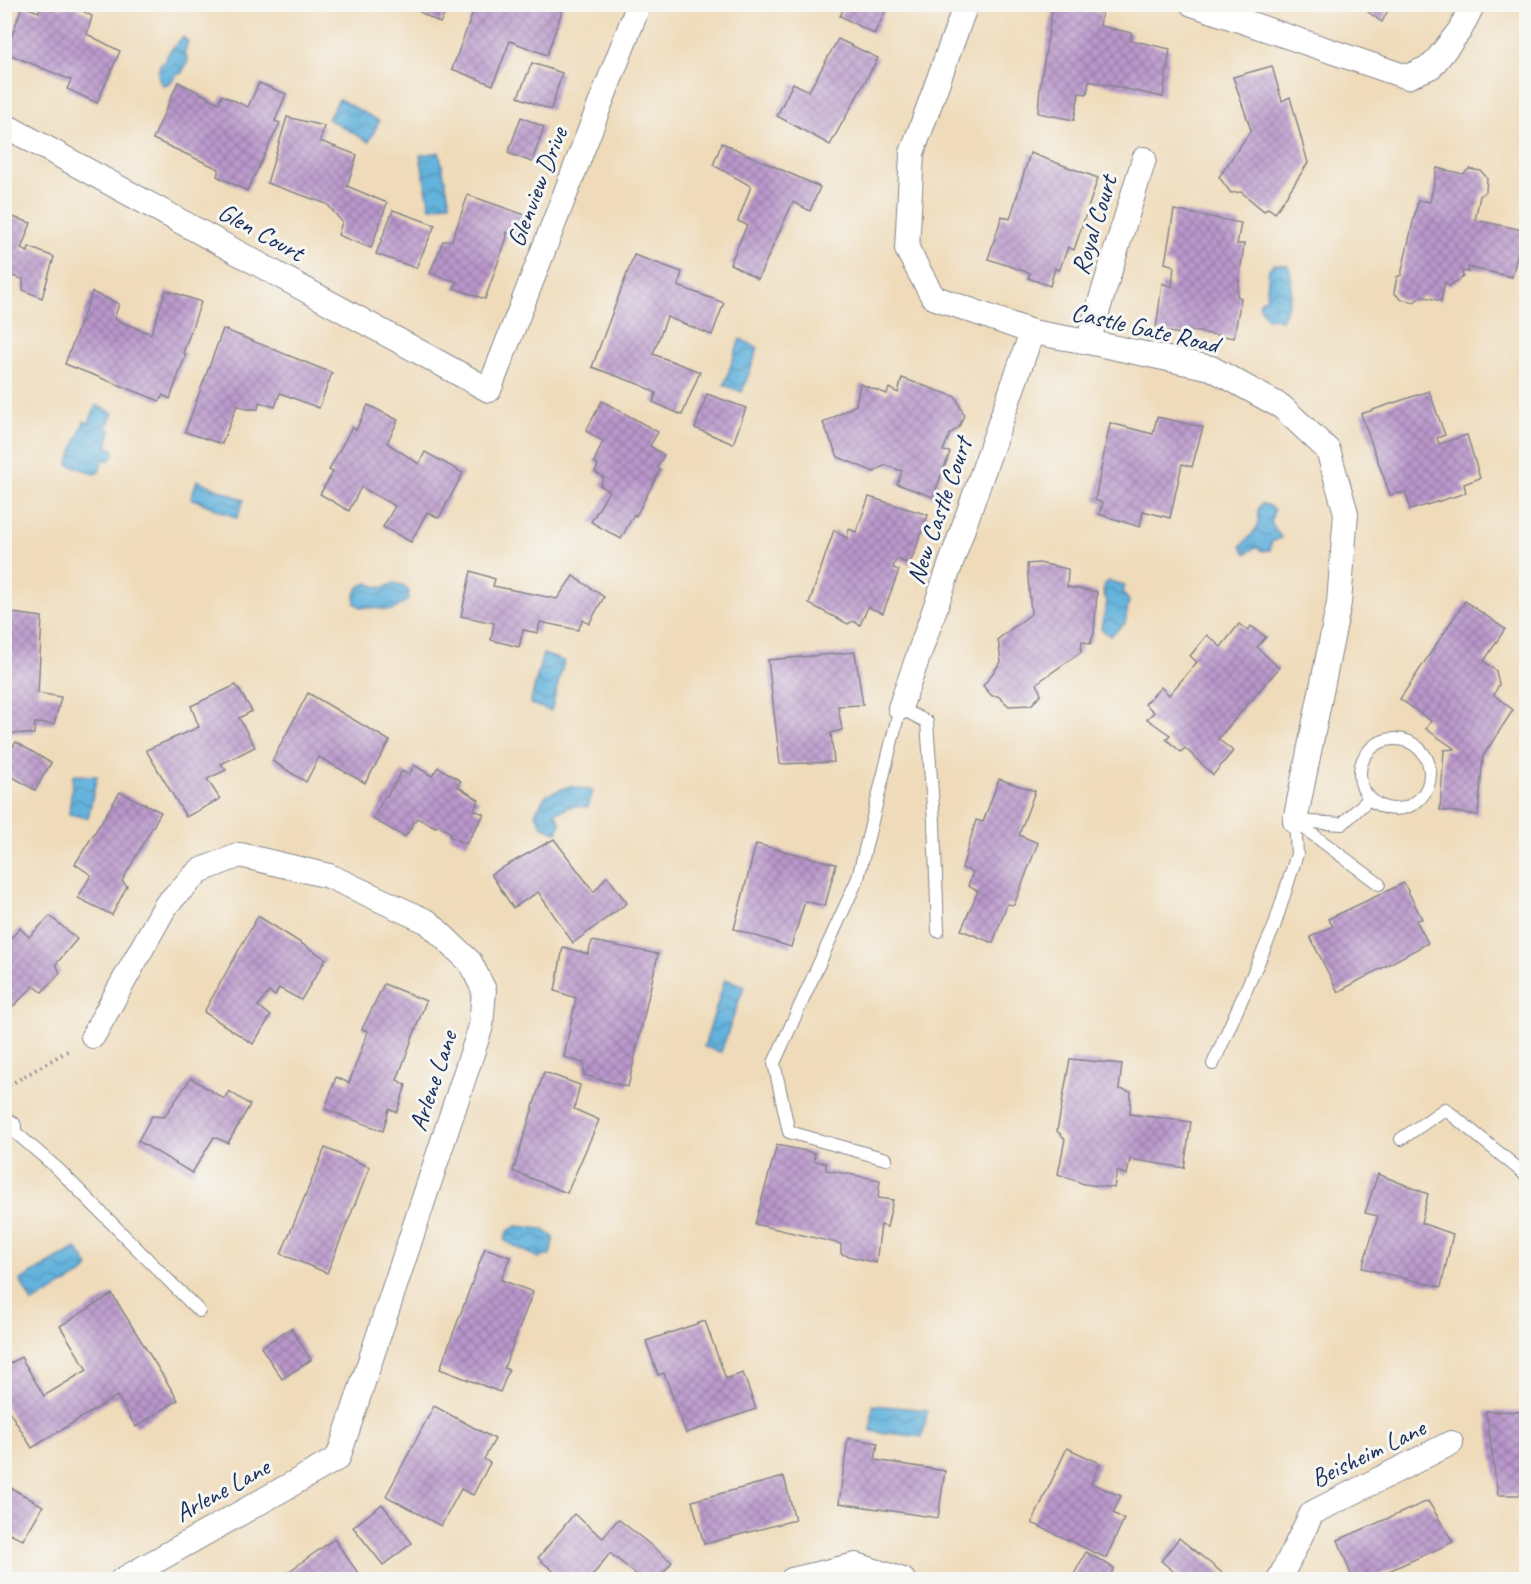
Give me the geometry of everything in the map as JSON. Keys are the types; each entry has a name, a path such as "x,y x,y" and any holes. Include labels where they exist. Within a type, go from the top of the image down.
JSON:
{"street":[{"name":"Glenview Drive","path":"489,390 639,4"},
{"name":"Castle Gate Road","path":"966,4 912,153 907,249 933,297 1032,332 1211,368 1282,407 1328,450 1346,513 1339,603 1295,821"},
{"path":"1192,4 1407,77 1432,66 1460,30 1473,4"},
{"name":"Glen Court","path":"4,125 489,390"},
{"name":"Royal Court","path":"1088,342 1144,159"},
{"name":"New Castle Court","path":"900,708 1032,332"},
{"name":"Arlene Lane","path":"93,1036 166,905 199,871 240,855 329,876 428,922 470,962 484,990 481,1026 338,1458 122,1580"},
{"name":"Beisheim Lane","path":"1279,1580 1312,1513 1452,1443"},
{"path":"792,1580 856,1565 903,1580"}],"lane":[{"path":"886,1159 789,1132 774,1063 858,878 900,708 927,722 938,931"},
{"path":"1392,738 1414,744 1423,752 1429,762 1431,775 1429,787 1423,797 1413,806 1401,810 1389,809 1378,806 1369,798 1363,789 1360,767 1364,756 1372,748 1392,738"},
{"path":"1295,821 1342,824 1369,798"},
{"path":"1295,821 1379,884"},
{"path":"1213,1064 1274,927 1297,854 1295,821"},
{"path":"1401,1139 1445,1109 1527,1175"},
{"path":"7,1125 58,1169 199,1311"}],"path":[{"path":"4,1088 93,1036"}],"water":[{"path":"183,37 188,41 184,54 188,61 181,74 177,74 168,85 163,85 159,74 161,63"},
{"path":"339,99 379,121 369,142 328,119"},
{"path":"439,152 450,203 430,208 420,155"},
{"path":"1273,264 1288,265 1291,279 1289,300 1281,320 1266,317 1259,304 1266,299 1269,269"},
{"path":"740,339 758,348 742,392 724,385"},
{"path":"96,405 113,413 106,428 111,430 107,446 113,449 114,455 110,460 102,460 99,472 95,474 68,464 84,421 89,423"},
{"path":"197,480 244,500 237,518 191,498"},
{"path":"1261,504 1268,505 1274,510 1271,522 1281,538 1271,542 1270,550 1262,551 1256,547 1246,554 1241,546 1257,528 1258,511"},
{"path":"1109,581 1125,585 1123,593 1129,601 1125,623 1110,636 1101,629 1107,602 1103,591 1105,584"},
{"path":"368,583 381,588 394,583 402,585 409,591 408,600 390,610 361,607 355,603 355,594 360,586"},
{"path":"543,654 564,661 551,711 530,704"},
{"path":"73,775 97,776 88,818 69,814"},
{"path":"570,786 593,791 588,807 572,806 555,813 561,823 557,832 543,827 535,813 546,795"},
{"path":"725,979 744,986 721,1052 704,1047"},
{"path":"516,1226 542,1229 554,1237 550,1255 538,1258 504,1240 507,1232"},
{"path":"76,1248 89,1267 83,1274 32,1303 20,1280"},
{"path":"873,1405 928,1410 922,1437 871,1431"}],"building":[{"path":"41,4 52,4 62,8 72,5 92,16 87,34 120,51 97,103 67,89 71,80 6,53 22,6 39,12"},
{"path":"425,4 450,4 440,23 420,12"},
{"path":"476,4 564,5 547,55 510,41 493,85 452,69"},
{"path":"846,4 889,4 874,34 840,16"},
{"path":"1357,4 1391,4 1382,22"},
{"path":"1053,5 1102,13 1100,26 1132,33 1130,40 1170,49 1163,97 1089,81 1087,94 1079,93 1074,120 1038,113"},
{"path":"838,39 878,58 830,145 777,116 793,83 809,91"},
{"path":"532,63 562,73 551,110 518,97"},
{"path":"1272,66 1282,101 1290,97 1308,163 1275,213 1268,208 1264,211 1241,192 1231,193 1219,177 1251,130 1233,77"},
{"path":"178,82 219,103 222,95 248,107 259,83 286,94 275,121 280,123 247,191 217,176 219,169 153,139"},
{"path":"287,117 324,126 320,141 357,155 347,186 387,203 371,248 338,235 342,222 327,204 267,183"},
{"path":"521,117 544,127 532,162 508,153"},
{"path":"722,143 820,187 810,211 793,202 758,279 730,264 747,225 738,221 751,186 713,165"},
{"path":"1030,153 1098,178 1074,250 1068,247 1059,271 1055,268 1050,286 1028,278 1030,273 988,259 1002,216 1010,219"},
{"path":"1437,168 1463,174 1469,169 1481,171 1487,178 1486,191 1480,196 1475,220 1523,230 1512,277 1468,267 1468,272 1462,271 1463,277 1449,286 1445,282 1441,301 1422,296 1414,302 1400,299 1394,292 1397,277 1401,275 1418,200 1430,202"},
{"path":"468,195 528,216 522,239 506,232 507,237 485,299 454,288 457,282 430,273 443,241 452,240"},
{"path":"393,210 435,225 416,268 376,254"},
{"path":"1174,210 1241,223 1237,244 1244,244 1237,296 1241,298 1234,338 1188,330 1187,335 1156,330 1162,283 1172,287 1174,266 1165,263"},
{"path":"4,214 31,223 21,249 28,252 29,247 54,257 42,298 23,290 23,279 4,274"},
{"path":"634,255 682,272 678,286 724,303 712,335 667,317 653,354 700,372 682,415 653,402 656,393 641,385 592,367"},
{"path":"166,290 201,302 170,399 163,395 160,401 65,364 92,292 119,304 114,319 151,334"},
{"path":"223,329 332,373 319,408 280,393 275,407 259,402 258,409 247,409 237,405 222,444 185,432"},
{"path":"902,378 956,397 964,415 959,427 950,434 943,451 950,452 933,497 897,484 902,471 885,465 874,472 838,457 823,423 856,405 860,384 887,394 889,388 898,393"},
{"path":"1429,391 1445,435 1437,438 1439,444 1467,435 1480,478 1464,484 1466,493 1410,510 1406,492 1390,495 1361,414"},
{"path":"707,394 746,408 733,444 695,428"},
{"path":"602,401 658,432 650,446 664,455 657,468 660,470 621,539 591,522 609,491 600,485 604,478 595,472 598,465 594,462 603,441 586,431"},
{"path":"368,405 398,420 387,443 419,464 425,452 463,473 439,518 427,512 411,542 383,527 395,506 361,487 349,511 320,494 333,472 329,470 352,427 356,430"},
{"path":"1157,417 1203,427 1192,467 1182,464 1170,518 1143,511 1140,527 1099,514 1103,503 1095,500 1110,423 1153,434"},
{"path":"869,497 928,515 910,564 896,559 893,568 899,570 883,613 868,607 860,625 853,621 848,624 809,604 834,530 847,538 849,529 856,532"},
{"path":"1039,563 1068,569 1067,587 1097,592 1094,633 1090,644 1082,641 1081,652 1037,683 1041,695 1031,705 1009,706 998,696 992,696 983,686 1001,662 998,639 1031,614 1027,564"},
{"path":"471,571 495,579 493,586 557,599 573,576 604,597 589,624 583,620 578,630 540,622 538,633 523,630 519,647 491,640 494,623 461,616"},
{"path":"1465,601 1505,629 1484,661 1496,671 1499,684 1494,695 1513,710 1483,756 1478,815 1440,810 1444,750 1455,749 1426,729 1431,721 1400,699"},
{"path":"4,612 42,617 38,693 61,697 54,724 35,723 34,734 4,733"},
{"path":"1239,624 1248,631 1251,626 1266,637 1257,647 1279,668 1218,739 1233,751 1213,775 1185,748 1181,752 1166,739 1170,735 1147,719 1154,712 1145,704 1161,687 1169,695 1197,662 1190,656 1207,635 1221,647"},
{"path":"855,652 863,705 838,706 842,730 831,733 834,762 780,764 768,660"},
{"path":"236,685 252,711 239,718 255,747 221,764 226,770 207,779 220,799 186,817 146,750 199,727 191,706"},
{"path":"308,693 390,741 365,783 319,757 306,782 272,761"},
{"path":"16,742 51,763 35,790 4,772 4,760"},
{"path":"414,765 432,776 438,767 461,781 457,786 479,800 474,810 484,814 466,844 449,836 451,833 438,825 436,827 417,818 405,837 373,819 402,771 409,775"},
{"path":"999,779 1035,791 1019,835 1038,843 1014,905 1007,904 993,943 961,930 978,891 968,886 973,872 962,868 976,820 983,822"},
{"path":"120,792 161,812 122,881 127,886 112,915 78,898 91,875 75,864"},
{"path":"554,839 594,892 607,876 627,903 573,943 538,892 513,908 491,874"},
{"path":"756,844 836,864 825,906 805,901 791,947 734,929"},
{"path":"1404,883 1422,919 1416,920 1428,943 1338,992 1310,937 1333,926 1328,919"},
{"path":"50,916 77,939 56,964 60,973 42,992 34,986 4,1015 4,946 20,928 29,937"},
{"path":"258,916 326,959 301,1000 279,988 275,996 269,992 258,1006 271,1016 253,1044 204,1012"},
{"path":"592,941 658,954 628,1087 584,1075 584,1063 564,1057 576,998 555,991 563,947 588,954"},
{"path":"384,984 426,1001 397,1080 406,1085 397,1112 389,1109 383,1131 325,1109 336,1077 349,1083 368,1031 362,1029"},
{"path":"1070,1059 1122,1064 1119,1089 1131,1092 1130,1114 1191,1122 1184,1168 1130,1159 1127,1175 1117,1171 1114,1188 1084,1184 1058,1174 1065,1139 1057,1131"},
{"path":"544,1072 580,1085 574,1109 599,1120 567,1193 513,1171"},
{"path":"191,1078 224,1099 229,1091 250,1105 228,1143 214,1137 192,1173 138,1141 152,1116 164,1117"},
{"path":"777,1145 815,1153 814,1161 826,1163 826,1170 880,1180 878,1198 893,1200 887,1227 881,1225 876,1263 841,1254 841,1244 755,1224"},
{"path":"325,1148 370,1167 327,1273 281,1254"},
{"path":"1378,1174 1428,1194 1421,1223 1453,1234 1441,1287 1362,1268 1378,1216 1365,1213"},
{"path":"485,1248 510,1257 501,1280 533,1292 504,1368 509,1370 500,1392 440,1369"},
{"path":"112,1294 178,1400 136,1427 117,1396 32,1448 4,1403 4,1367 21,1357 44,1396 87,1370 60,1326"},
{"path":"705,1321 726,1379 743,1373 756,1409 686,1433 664,1373 658,1375 646,1341"},
{"path":"291,1328 311,1360 282,1379 261,1347"},
{"path":"434,1406 495,1439 484,1459 490,1463 473,1495 461,1489 441,1526 386,1496"},
{"path":"1486,1411 1526,1412 1526,1495 1498,1495"},
{"path":"848,1438 878,1443 875,1460 945,1471 938,1518 839,1503"},
{"path":"1067,1448 1100,1463 1091,1483 1121,1496 1113,1513 1124,1519 1106,1558 1032,1523"},
{"path":"784,1477 795,1520 704,1544 692,1501"},
{"path":"4,1484 43,1506 23,1540 4,1530"},
{"path":"1428,1501 1453,1542 1369,1580 1353,1580 1338,1540"},
{"path":"382,1504 412,1543 383,1565 353,1527"},
{"path":"574,1514 603,1538 618,1519 672,1562 658,1580 643,1580 610,1553 589,1580 564,1580 538,1558"},
{"path":"1179,1538 1231,1580 1184,1580 1161,1561"},
{"path":"334,1539 363,1580 277,1580"},
{"path":"1086,1552 1114,1568 1108,1580 1072,1578"}]}
